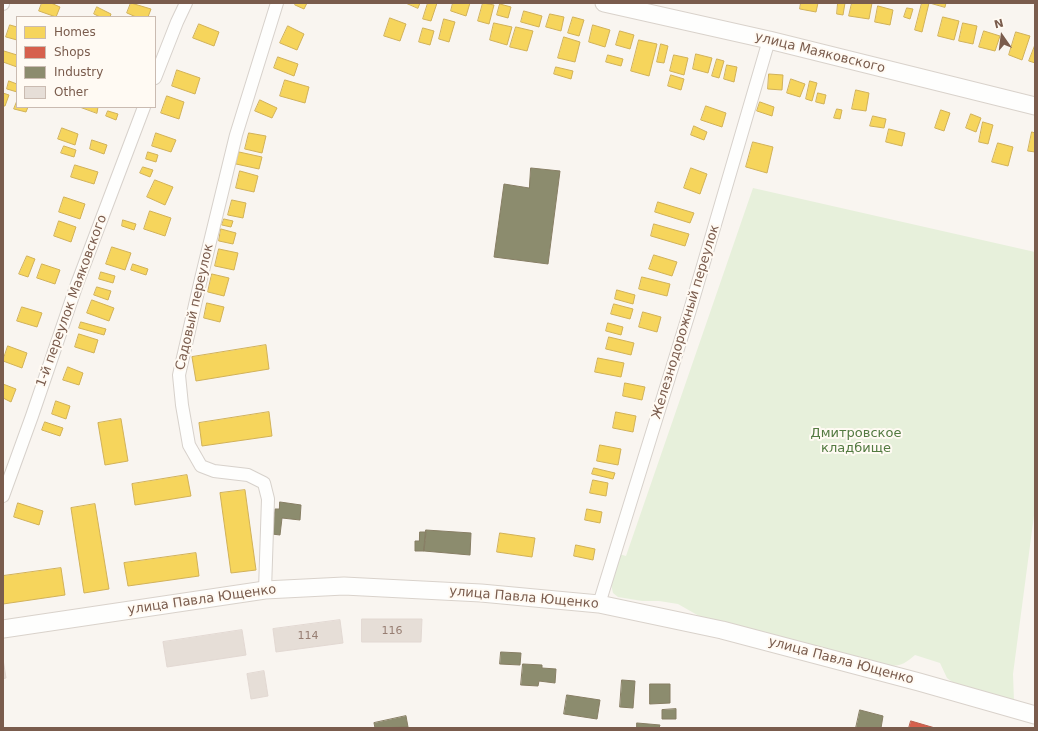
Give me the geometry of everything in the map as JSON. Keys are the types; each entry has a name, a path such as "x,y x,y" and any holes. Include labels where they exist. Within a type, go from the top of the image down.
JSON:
{"street":[{"path":"156,75 186,3"},
{"name":"Садовый переулок","path":"265,590 268,499 264,483 248,475 214,471 200,466 189,445 182,405 180,375 200,283 236,135 277,3"},
{"name":"улица Маяковского","path":"604,3 769,40 1035,106"},
{"name":"Железнодорожный переулок","path":"599,604 690,310 769,40"},
{"name":"1-й переулок Маяковского","path":"3,496 32,416 76,284 144,108"},
{"name":"улица Павла Ющенко","path":"3,629 265,590 344,586 407,588 481,593 599,604 722,630 919,682 1035,715"}],"green space":[{"name":"Дмитровское кладбище","path":"753,188 1035,252 1035,508 1013,674 1014,701 955,684 947,678 940,663 915,655 901,664 894,666 884,665 699,616 678,604 618,597 613,593 611,584 619,554 626,556"}],"building: Homes":[{"path":"42,3 51,3 60,7 56,16 39,11"},
{"path":"131,3 151,9 148,16 134,16 127,13"},
{"path":"296,3 307,3 304,9 295,5"},
{"path":"406,3 420,3 418,8"},
{"path":"428,3 437,3 431,21 423,19"},
{"path":"453,3 470,3 466,16 451,11"},
{"path":"483,3 494,5 489,24 478,21"},
{"path":"801,3 818,3 816,12 800,9"},
{"path":"838,3 845,3 843,15 837,14"},
{"path":"852,3 872,3 869,19 849,16"},
{"path":"922,3 929,3 922,32 915,30"},
{"path":"930,3 946,3 945,7"},
{"path":"500,4 511,7 508,18 497,15"},
{"path":"878,6 893,10 890,25 875,22"},
{"path":"97,7 111,14 110,16 98,16 94,14"},
{"path":"907,8 913,9 910,19 904,17"},
{"path":"524,11 542,16 539,27 521,22"},
{"path":"550,14 564,17 561,31 546,27"},
{"path":"573,17 584,20 579,36 568,33"},
{"path":"943,17 959,21 954,40 938,36"},
{"path":"390,18 406,24 400,41 384,36"},
{"path":"444,19 455,22 449,42 439,39"},
{"path":"494,23 512,27 507,45 490,40"},
{"path":"963,23 977,26 973,44 959,41"},
{"path":"199,24 219,32 214,46 193,38"},
{"path":"10,25 16,27 16,40 6,37"},
{"path":"593,25 610,30 605,47 589,42"},
{"path":"288,26 304,34 297,50 280,43"},
{"path":"516,27 533,31 527,51 510,47"},
{"path":"423,28 434,31 430,45 419,42"},
{"path":"620,31 634,35 630,49 616,45"},
{"path":"984,31 1000,36 995,51 979,47"},
{"path":"1016,32 1030,36 1022,60 1009,55"},
{"path":"564,37 580,42 575,62 558,58"},
{"path":"639,40 657,44 649,76 631,71"},
{"path":"661,44 668,46 664,63 657,62"},
{"path":"1035,45 1035,63 1029,61"},
{"path":"4,51 16,55 16,67 3,62"},
{"path":"696,54 712,58 708,73 693,69"},
{"path":"608,55 623,59 621,66 606,62"},
{"path":"674,55 688,58 684,75 670,71"},
{"path":"278,57 298,64 294,76 274,68"},
{"path":"717,59 724,61 719,78 712,76"},
{"path":"727,65 737,67 734,82 724,79"},
{"path":"556,67 573,71 571,79 554,74"},
{"path":"177,70 200,78 195,94 172,86"},
{"path":"769,74 783,75 782,90 768,89"},
{"path":"671,75 684,79 681,90 668,86"},
{"path":"791,79 805,84 800,97 787,93"},
{"path":"285,80 309,87 305,103 280,96"},
{"path":"9,81 16,84 16,92 7,89"},
{"path":"810,81 817,83 812,101 806,99"},
{"path":"856,90 869,93 866,111 852,109"},
{"path":"3,93 9,95 5,106 3,106"},
{"path":"818,93 826,95 824,104 816,102"},
{"path":"167,96 184,102 179,119 161,113"},
{"path":"260,100 277,108 272,118 255,111"},
{"path":"760,102 774,107 772,116 757,111"},
{"path":"16,104 16,108 28,108 26,112 14,109"},
{"path":"706,106 726,113 722,127 701,120"},
{"path":"83,108 98,108 97,113"},
{"path":"837,109 842,110 840,119 834,118"},
{"path":"941,110 950,113 944,131 935,128"},
{"path":"108,111 118,114 116,120 106,116"},
{"path":"971,114 981,118 976,132 966,128"},
{"path":"873,116 886,119 884,128 870,126"},
{"path":"983,122 993,125 988,144 979,142"},
{"path":"694,126 707,132 704,140 691,135"},
{"path":"62,128 78,134 75,145 58,139"},
{"path":"889,129 905,133 902,146 886,142"},
{"path":"1032,132 1035,133 1035,152 1028,151"},
{"path":"156,133 176,140 171,152 152,146"},
{"path":"249,133 266,136 262,153 245,149"},
{"path":"92,140 107,145 104,154 90,149"},
{"path":"753,142 773,147 767,173 746,167"},
{"path":"998,143 1013,147 1008,166 992,162"},
{"path":"64,146 76,150 74,157 61,153"},
{"path":"148,152 158,155 156,162 146,159"},
{"path":"239,152 262,157 259,169 236,164"},
{"path":"75,165 98,172 94,184 71,177"},
{"path":"143,167 153,170 150,177 140,173"},
{"path":"691,168 707,174 700,194 684,188"},
{"path":"240,171 258,176 254,192 236,188"},
{"path":"155,180 173,187 165,205 147,197"},
{"path":"64,197 85,204 80,219 59,212"},
{"path":"232,200 246,203 243,218 228,215"},
{"path":"658,202 694,213 690,223 655,212"},
{"path":"150,211 171,218 165,236 144,229"},
{"path":"224,219 233,221 231,227 222,225"},
{"path":"123,220 136,224 134,230 122,226"},
{"path":"59,221 76,227 71,242 54,236"},
{"path":"654,224 689,234 685,246 651,236"},
{"path":"221,229 236,233 233,244 219,241"},
{"path":"112,247 131,253 125,270 106,264"},
{"path":"219,249 238,253 234,270 215,266"},
{"path":"654,255 677,262 672,276 649,269"},
{"path":"27,256 35,259 28,277 19,274"},
{"path":"42,264 60,270 55,284 37,278"},
{"path":"133,264 148,269 146,275 131,270"},
{"path":"101,272 115,276 113,283 99,279"},
{"path":"212,274 229,278 224,296 208,292"},
{"path":"642,277 670,284 667,296 639,289"},
{"path":"97,287 111,291 108,300 94,295"},
{"path":"617,290 635,295 633,304 615,299"},
{"path":"92,300 114,308 109,321 87,313"},
{"path":"207,303 224,307 220,322 204,318"},
{"path":"614,304 633,309 630,319 611,314"},
{"path":"22,307 42,313 37,327 17,321"},
{"path":"643,312 661,317 657,332 639,327"},
{"path":"81,322 106,329 104,335 79,328"},
{"path":"608,323 623,327 621,335 606,331"},
{"path":"79,334 98,340 94,353 75,347"},
{"path":"609,337 634,343 631,355 606,349"},
{"path":"266,345 269,369 196,381 192,357"},
{"path":"8,346 27,353 22,368 3,361"},
{"path":"598,358 624,363 621,377 595,372"},
{"path":"68,367 83,373 79,385 63,380"},
{"path":"625,383 645,387 642,400 623,396"},
{"path":"3,384 16,389 11,402 3,398"},
{"path":"56,401 70,406 66,419 52,414"},
{"path":"269,412 272,436 202,446 199,423"},
{"path":"616,412 636,416 633,432 613,428"},
{"path":"121,419 128,461 105,465 98,423"},
{"path":"45,422 63,428 60,436 42,430"},
{"path":"600,445 621,449 618,465 597,461"},
{"path":"594,468 615,473 613,479 592,474"},
{"path":"187,475 191,496 135,505 132,484"},
{"path":"593,480 608,483 606,496 590,493"},
{"path":"245,490 256,570 231,573 220,493"},
{"path":"18,503 43,511 39,525 14,517"},
{"path":"95,504 109,589 84,593 71,508"},
{"path":"587,509 602,512 600,523 585,520"},
{"path":"500,533 535,538 532,557 497,552"},
{"path":"576,545 595,549 593,560 574,556"},
{"path":"196,553 199,576 128,586 124,563"},
{"path":"61,568 65,595 3,604 3,576"}],"building: Shops":[{"path":"911,721 935,728 909,728"}],"building: Industry":[{"path":"531,168 560,171 548,264 494,257 504,184 529,188"},
{"path":"280,502 301,505 300,520 282,518 280,535 272,534 275,509 279,509"},
{"path":"426,530 471,533 470,555 424,551"},
{"path":"420,532 426,532 424,551 415,551 415,541 419,541"},
{"path":"501,652 521,653 520,665 500,664"},
{"path":"523,664 542,665 542,668 556,669 555,683 539,681 538,686 521,685"},
{"path":"622,680 635,681 633,708 620,707"},
{"path":"650,684 670,684 670,703 650,704"},
{"path":"567,695 600,700 597,719 564,714"},
{"path":"676,709 676,719 662,719 662,710"},
{"path":"860,710 883,716 881,728 856,728"},
{"path":"406,716 408,727 375,728 374,723"},
{"path":"637,723 660,725 659,728 637,728"}],"building: Other":[{"path":"362,619 422,619 421,642 362,642"},
{"path":"340,620 343,643 276,652 273,629"},
{"path":"242,630 246,655 167,667 163,642"},
{"path":"3,659 6,678 3,679"},
{"path":"264,671 268,696 251,699 247,674"}]}
